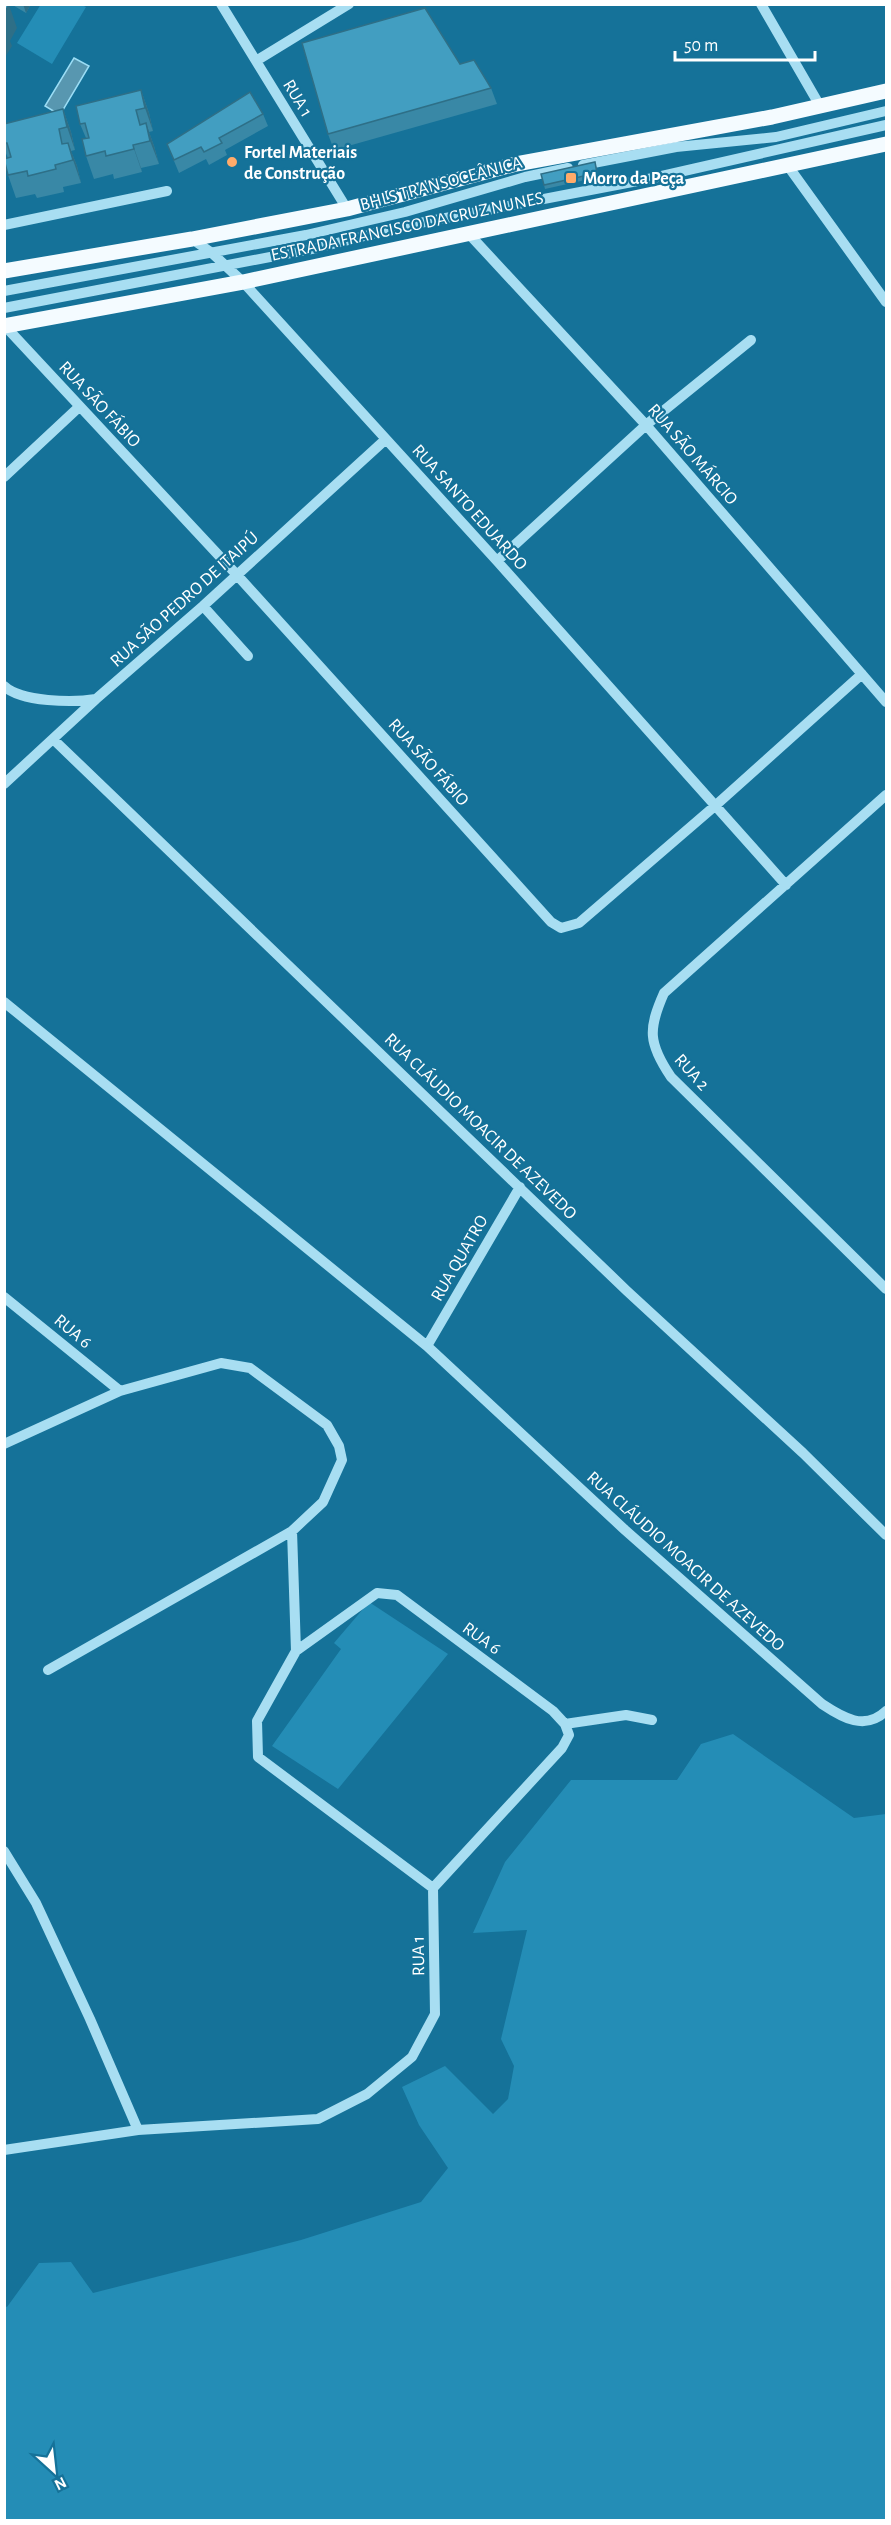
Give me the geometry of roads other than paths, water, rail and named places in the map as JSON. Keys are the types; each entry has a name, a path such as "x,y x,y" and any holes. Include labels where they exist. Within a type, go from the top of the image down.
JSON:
{"main road":[{"name":"ESTRADA FRANCISCO DA CRUZ NUNES","path":"4,271 192,239 347,209 516,164 820,106 886,91"},
{"name":"ESTRADA FRANCISCO DA CRUZ NUNES","path":"5,326 243,282 886,144"}],"street":[{"name":"RUA 1","path":"221,4 347,209"},
{"path":"256,62 334,8 349,4"},
{"path":"761,4 820,106"},
{"name":"BHLS TRANSOCEÂNICA","path":"4,291 306,235 405,212 525,177 676,147 776,137 886,111"},
{"name":"BHLS TRANSOCEÂNICA","path":"4,308 317,248 404,226 653,178 886,125"},
{"path":"788,166 886,302"},
{"path":"4,225 167,191"},
{"name":"RUA SÃO MÁRCIO","path":"468,233 646,425 886,702"},
{"name":"RUA SANTO EDUARDO","path":"192,239 212,253 243,282 497,561 786,885"},
{"name":"RUA SÃO FÁBIO","path":"5,326 237,575 557,926 567,928 579,922 716,805 862,674"},
{"path":"497,561 646,425 751,340"},
{"path":"4,477 79,407"},
{"name":"RUA SÃO PEDRO DE ITAIPÚ","path":"4,784 386,439"},
{"path":"203,606 248,656"},
{"path":"4,686 12,693 38,698 77,702 96,699"},
{"name":"RUA CLÁUDIO MOACIR DE AZEVEDO","path":"54,740 636,1299 803,1453 886,1535"},
{"name":"RUA 2","path":"886,795 664,993 653,1018 652,1032 657,1057 671,1077 886,1290"},
{"name":"RUA CLÁUDIO MOACIR DE AZEVEDO","path":"4,1002 427,1346 625,1530 822,1704 843,1718 857,1721 878,1718 886,1711"},
{"name":"RUA QUATRO","path":"427,1346 520,1186"},
{"name":"RUA 6","path":"4,1297 120,1391"},
{"path":"4,1444 120,1391 221,1363 250,1368 327,1425 339,1446 342,1460 323,1502 292,1531 48,1670"},
{"path":"292,1531 296,1651 257,1721 258,1757 433,1888 562,1748 569,1735 565,1724 626,1715 652,1720"},
{"name":"RUA 6","path":"296,1651 377,1593 397,1595 553,1711 565,1724"},
{"path":"4,1851 36,1903 138,2130"},
{"name":"RUA 1","path":"4,2150 138,2130 318,2119 367,2094 412,2057 435,2014 433,1888"}],"place":[{"name":"Fortel Materiais de Construção","path":"232,162"},
{"name":"Morro da Peça","path":"571,178"}]}
